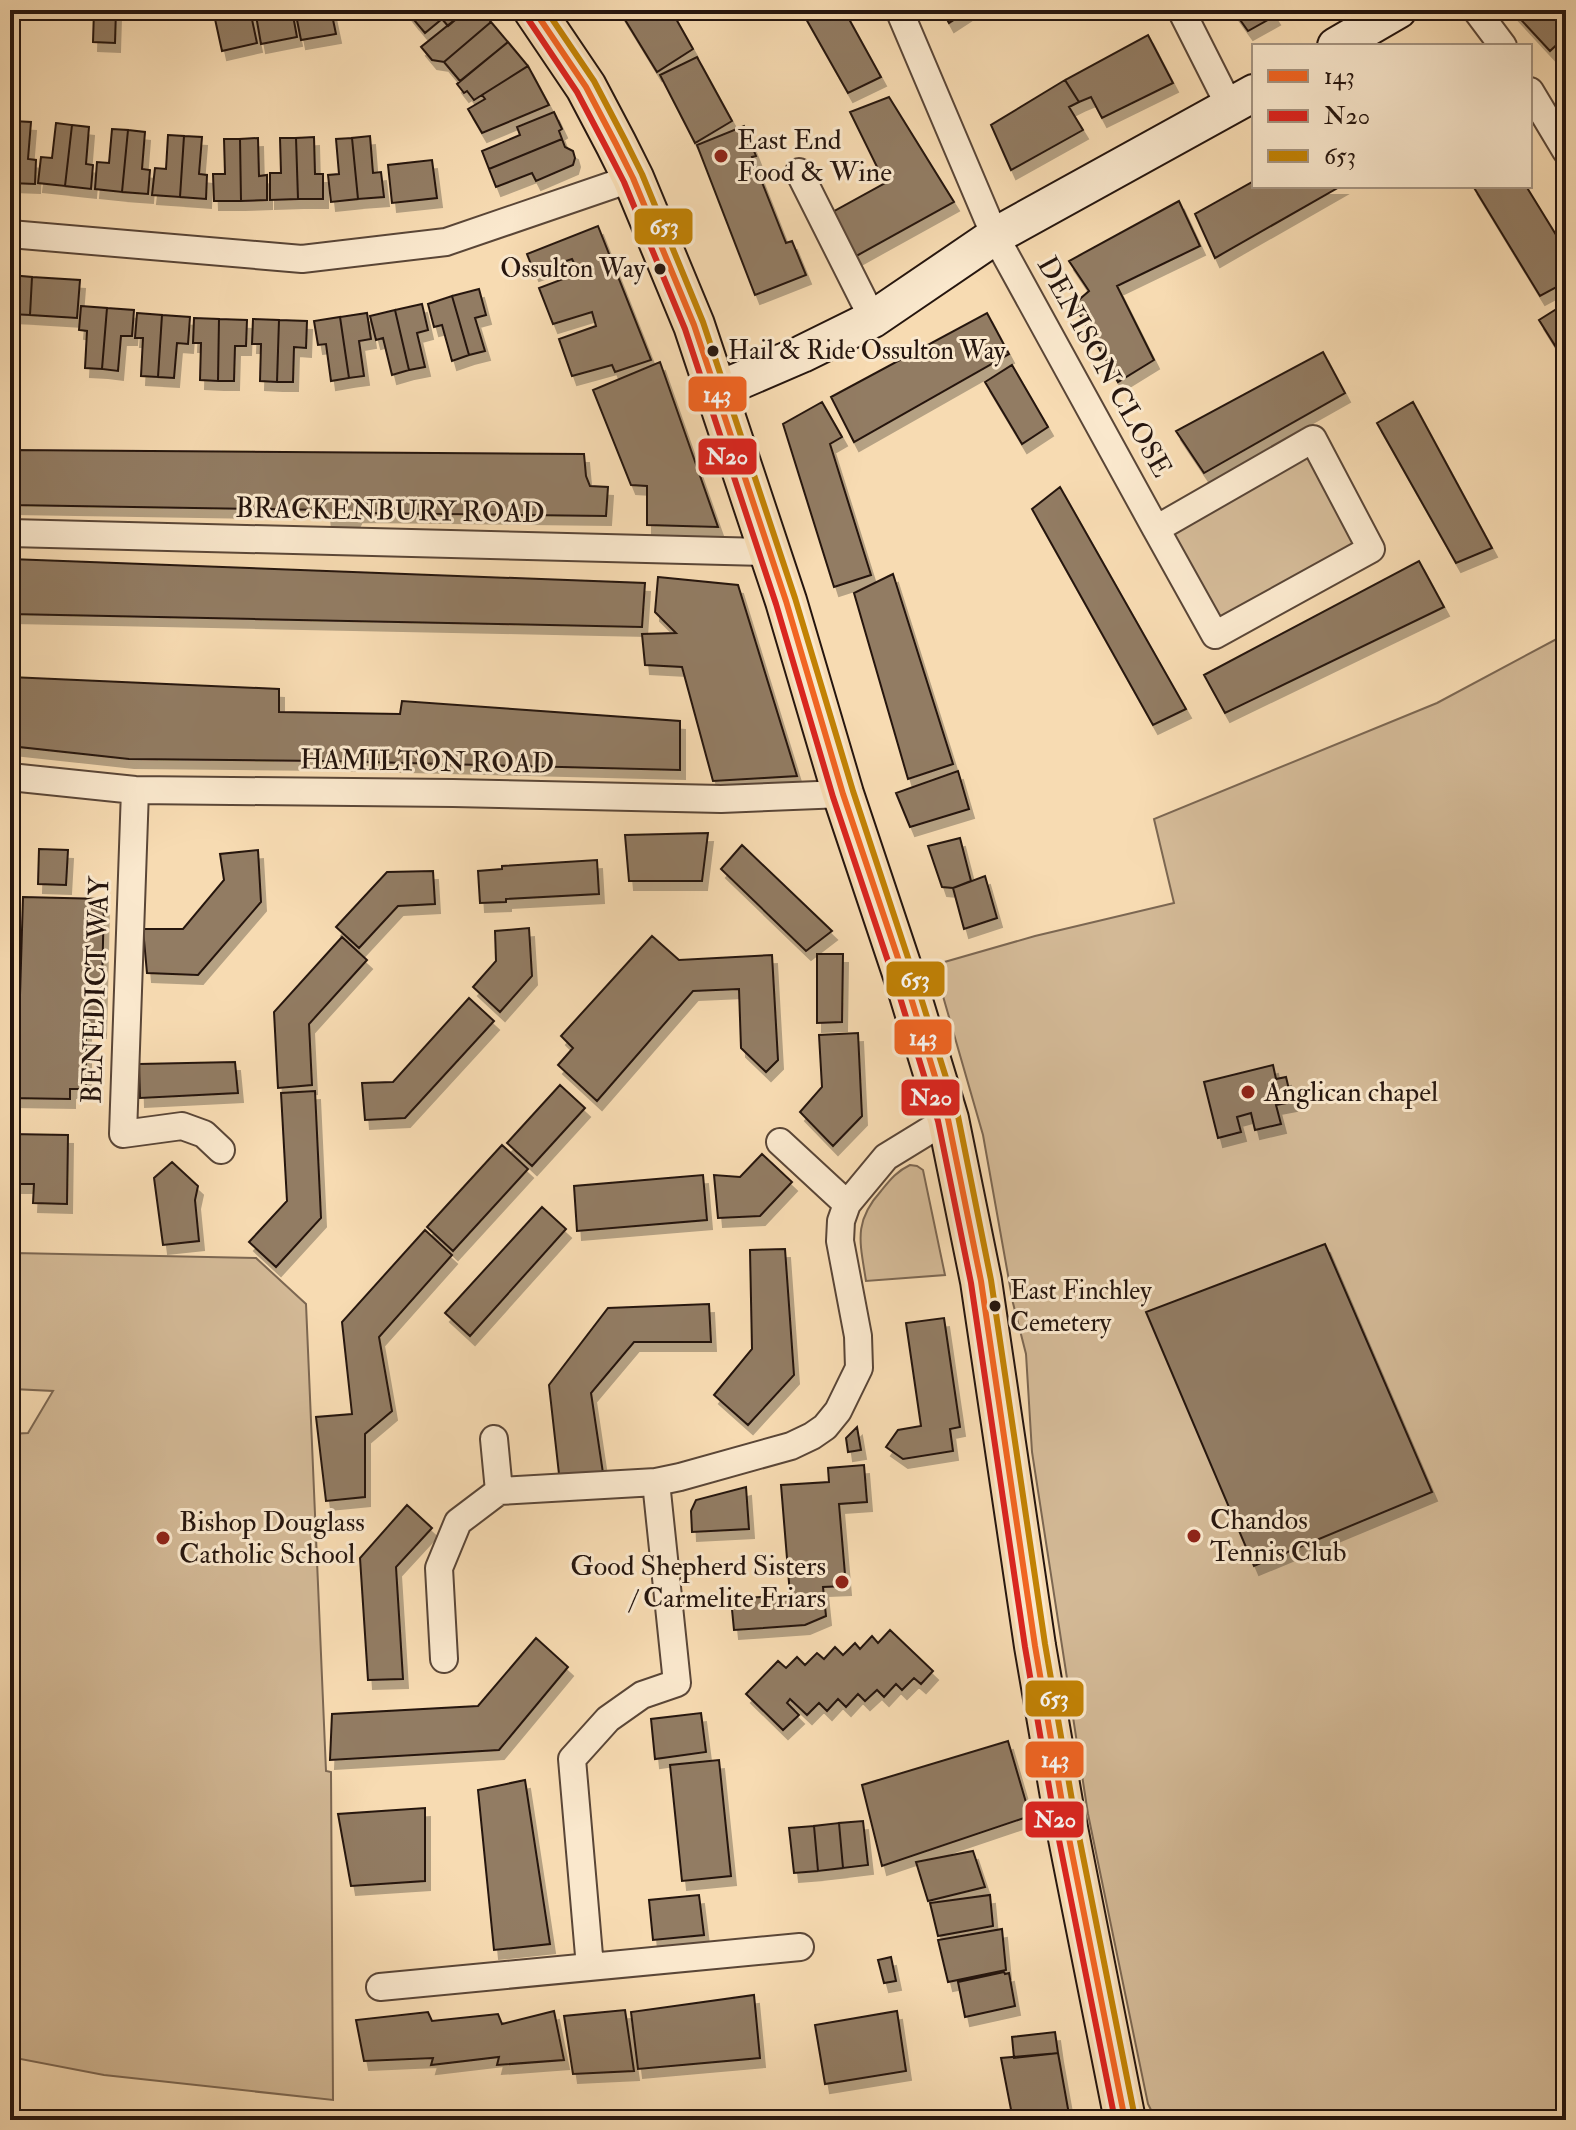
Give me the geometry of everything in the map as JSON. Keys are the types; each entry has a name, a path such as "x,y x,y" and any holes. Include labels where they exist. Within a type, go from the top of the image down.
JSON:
{"main road":[{"path":"534,10 586,87 633,178 694,325 786,601 843,794 948,1119 981,1281 1033,1631 1063,1808 1125,2120"}],"street":[{"name":"DENISON CLOSE","path":"899,10 995,236 1156,529 1215,635 1371,549 1313,439 1156,529"},
{"path":"716,391 767,371 873,319 995,236 1242,100 1181,10"},
{"path":"1339,44 1398,10"},
{"path":"1476,10 1502,44"},
{"path":"1532,94 1566,151"},
{"path":"799,172 873,319"},
{"path":"10,234 302,259 446,242 633,178"},
{"name":"BRACKENBURY ROAD","path":"10,533 768,552"},
{"name":"HAMILTON ROAD","path":"10,777 135,790 721,799 843,794"},
{"name":"BENEDICT WAY","path":"135,790 123,1134 182,1126 204,1134 221,1150"},
{"path":"444,1659 439,1568 458,1522 499,1491 656,1482 791,1446 825,1427 838,1411 859,1368 858,1336 840,1241 841,1221 847,1204 886,1157 948,1119"},
{"path":"780,1142 847,1204"},
{"path":"494,1439 499,1491"},
{"path":"590,1967 572,1759 608,1719 630,1703 642,1695 677,1683 656,1482"},
{"path":"380,1987 800,1947"}],"shaded area":[{"path":"1313,439 1371,549 1215,635 1156,529"},
{"name":"East Finchley Cemetery","path":"1566,634 1566,2120 1156,2120 1148,2104 1088,1814 1032,1452 1026,1354 1013,1303 983,1135 934,965 1035,936 1174,903 1154,819 1437,703"},
{"path":"910,1165 923,1170 945,1275 866,1281 861,1244 862,1223 872,1202 901,1170"},
{"name":"Bishop Douglass Catholic School","path":"14,1253 256,1258 306,1304 326,1771 331,1772 333,2100 104,2075 10,2057 10,1434 28,1433 53,1391 13,1389"}],"building":[{"path":"94,10 116,10 115,43 93,42"},
{"path":"213,10 250,10 257,43 222,51"},
{"path":"255,10 292,10 297,37 261,44"},
{"path":"295,10 331,10 336,34 301,40"},
{"path":"406,10 427,10 414,20"},
{"path":"427,10 467,10 448,26 442,19 425,33 414,20"},
{"path":"467,10 481,10 491,22 444,62 432,60 421,47"},
{"path":"619,10 671,10 693,49 657,72"},
{"path":"801,10 844,10 881,77 848,93"},
{"path":"942,10 969,10 949,23"},
{"path":"1233,10 1271,10 1275,16 1248,31"},
{"path":"1512,10 1566,10 1566,36 1550,51"},
{"path":"491,22 508,42 460,81 444,62"},
{"path":"1148,35 1173,83 1102,118 1091,97 1079,102 1065,80"},
{"path":"508,42 528,66 474,100 467,91 464,93 457,84"},
{"path":"697,57 732,121 695,143 660,75"},
{"path":"528,66 549,105 482,133 468,109 485,99 482,95"},
{"path":"1065,80 1079,102 1069,107 1083,130 1011,170 991,125"},
{"path":"889,97 954,202 849,260 829,214 885,183 850,112"},
{"path":"554,112 562,129 559,131 562,139 489,169 482,151 520,135 517,127"},
{"path":"10,121 13,121 10,168"},
{"path":"13,121 31,122 28,159 36,160 35,184 10,183"},
{"path":"56,123 72,125 65,186 38,183 41,157 52,158"},
{"path":"72,125 89,127 86,164 93,165 91,189 65,186"},
{"path":"744,126 756,156 752,157 786,243 792,241 806,275 755,295 697,145"},
{"path":"112,129 128,130 122,192 95,189 97,162 109,163"},
{"path":"128,130 145,132 142,169 150,170 148,194 122,192"},
{"path":"168,135 184,136 180,197 152,195 155,168 166,169"},
{"path":"184,136 202,137 199,174 207,175 206,199 180,197"},
{"path":"370,136 373,173 381,172 384,197 358,199 352,138"},
{"path":"314,137 315,174 323,174 323,199 298,199 296,138"},
{"path":"258,138 259,176 267,175 267,200 241,201 240,139"},
{"path":"280,138 296,138 298,199 270,200 270,173 281,173"},
{"path":"352,138 358,199 331,202 328,175 339,174 336,139"},
{"path":"224,139 240,139 241,201 214,201 213,174 225,174"},
{"path":"562,139 565,147 573,151 573,165 536,181 532,173 496,187 489,169"},
{"path":"432,160 437,198 392,203 388,165"},
{"path":"1252,182 1252,188 1338,188 1215,258 1195,214"},
{"path":"1474,188 1527,188 1566,251 1566,282 1540,296"},
{"path":"1179,201 1200,246 1117,286 1154,360 1118,382 1074,304 1089,291 1069,261"},
{"path":"598,226 651,360 615,372 612,365 572,376 559,339 596,326 592,312 553,324 539,288 579,273 572,259 534,272 527,254"},
{"path":"10,275 32,277 30,315 10,314"},
{"path":"32,277 80,280 77,318 30,315"},
{"path":"479,289 486,315 475,318 485,351 469,355 452,296"},
{"path":"452,296 469,355 452,361 442,325 434,327 428,304"},
{"path":"1566,303 1566,347 1559,352 1539,320"},
{"path":"422,304 428,330 417,333 425,367 409,370 395,310"},
{"path":"81,306 107,308 102,369 85,368 87,331 79,330"},
{"path":"107,308 134,310 132,336 121,336 118,371 102,369"},
{"path":"395,310 409,370 392,375 383,338 376,340 370,316"},
{"path":"137,313 162,315 158,377 141,376 143,338 135,338"},
{"path":"367,313 371,339 359,341 364,376 349,378 340,317"},
{"path":"987,313 1009,354 854,442 831,397"},
{"path":"162,315 190,317 188,344 177,343 174,378 158,377"},
{"path":"340,317 349,378 331,381 326,344 318,345 314,321"},
{"path":"194,318 219,319 218,381 200,380 201,343 193,343"},
{"path":"219,319 247,320 246,346 235,346 234,381 218,381"},
{"path":"253,319 279,320 277,382 260,381 261,344 252,344"},
{"path":"279,320 307,321 306,348 294,347 293,382 277,382"},
{"path":"1566,347 1566,363 1559,352"},
{"path":"1323,352 1345,393 1204,473 1176,431"},
{"path":"660,362 718,527 647,525 647,486 631,485 593,390"},
{"path":"1012,365 1048,427 1022,444 985,382"},
{"path":"1566,400 1566,418 1558,405"},
{"path":"822,402 842,437 830,444 871,575 834,587 783,424"},
{"path":"1413,402 1492,548 1456,563 1377,423"},
{"path":"10,450 584,454 590,486 608,487 606,516 357,513 354,519 327,520 326,510 10,505"},
{"path":"1060,487 1186,709 1153,725 1032,509"},
{"path":"10,559 645,583 642,627 10,614"},
{"path":"1419,561 1444,607 1225,713 1204,675"},
{"path":"893,574 953,764 908,779 854,593"},
{"path":"658,577 738,585 797,776 713,781 682,667 645,665 642,634 676,633 655,612"},
{"path":"10,677 279,689 279,712 400,714 402,701 680,721 680,770 129,759 10,746"},
{"path":"958,771 969,809 910,827 896,793"},
{"path":"708,833 702,881 629,881 625,835"},
{"path":"960,838 971,881 953,888 942,887 928,846"},
{"path":"742,845 832,931 806,951 721,869"},
{"path":"39,849 68,850 66,885 38,884"},
{"path":"258,850 261,902 198,975 147,973 143,929 183,929 224,880 220,854"},
{"path":"597,860 599,894 480,903 478,871 502,869 502,866"},
{"path":"433,871 435,904 398,906 359,948 336,927 387,872"},
{"path":"985,876 997,918 964,929 953,888"},
{"path":"23,897 104,899 101,1029 86,1028 86,1089 70,1089 70,1099 10,1098 10,1027 19,1028"},
{"path":"529,928 532,976 500,1012 473,987 496,961 495,931"},
{"path":"652,936 679,960 772,955 778,1060 766,1072 741,1048 739,989 693,991 597,1101 558,1065 573,1048 561,1036"},
{"path":"342,937 367,960 309,1024 312,1085 278,1088 274,1012"},
{"path":"817,954 843,954 842,1022 817,1023"},
{"path":"469,998 494,1021 405,1118 365,1120 362,1083 393,1082"},
{"path":"858,1033 862,1116 833,1146 800,1112 822,1087 819,1035"},
{"path":"235,1062 238,1093 140,1098 139,1064"},
{"name":"Anglican chapel","path":"1273,1065 1276,1079 1286,1077 1292,1102 1276,1105 1281,1124 1255,1130 1251,1113 1237,1117 1241,1132 1218,1138 1204,1082"},
{"path":"560,1085 585,1108 532,1166 507,1143"},
{"path":"315,1091 321,1218 276,1267 249,1242 287,1201 281,1093"},
{"path":"10,1134 68,1135 67,1204 33,1203 34,1184 10,1184"},
{"path":"502,1145 528,1169 453,1251 427,1227"},
{"path":"762,1154 792,1182 760,1216 718,1218 714,1175 740,1177"},
{"path":"172,1162 198,1186 195,1200 199,1241 163,1245 154,1178"},
{"path":"703,1175 707,1220 577,1231 574,1186"},
{"path":"542,1207 566,1229 470,1336 445,1313"},
{"path":"425,1230 452,1255 379,1337 392,1411 365,1434 365,1497 326,1501 316,1417 352,1414 342,1322"},
{"path":"1325,1244 1432,1492 1254,1566 1146,1312"},
{"path":"785,1249 794,1375 748,1425 714,1395 752,1349 750,1250"},
{"path":"709,1304 711,1342 634,1342 591,1393 603,1473 559,1474 549,1385 608,1308"},
{"path":"944,1318 960,1427 950,1429 953,1451 903,1459 886,1447 898,1430 921,1426 906,1323"},
{"path":"857,1427 861,1450 848,1452 846,1438"},
{"path":"864,1465 867,1502 839,1504 846,1586 823,1587 826,1616 805,1625 734,1630 731,1599 790,1595 781,1485 829,1482 828,1468"},
{"path":"746,1487 749,1529 692,1532 691,1511 696,1500"},
{"path":"407,1505 432,1528 396,1567 403,1679 368,1680 360,1558"},
{"path":"890,1630 933,1671 921,1684 914,1678 902,1690 896,1684 884,1697 877,1690 865,1701 858,1694 846,1707 838,1699 827,1711 819,1703 807,1715 790,1699 787,1703 799,1715 783,1730 746,1694 778,1661 786,1668 797,1657 805,1665 817,1653 824,1659 835,1647 843,1655 855,1643 860,1649 872,1636 878,1643"},
{"path":"536,1638 568,1667 499,1750 330,1760 332,1714 478,1706"},
{"path":"701,1713 706,1752 655,1759 651,1719"},
{"path":"1008,1741 1030,1816 882,1866 862,1785"},
{"path":"719,1760 731,1876 682,1881 670,1765"},
{"path":"525,1780 550,1944 494,1950 478,1790"},
{"path":"425,1808 425,1881 351,1886 338,1814"},
{"path":"863,1821 868,1865 843,1868 839,1823"},
{"path":"839,1823 843,1868 818,1871 814,1826"},
{"path":"814,1826 818,1871 794,1873 789,1828"},
{"path":"973,1851 985,1887 928,1901 916,1862"},
{"path":"699,1895 704,1935 653,1940 649,1900"},
{"path":"990,1895 993,1926 938,1936 930,1903"},
{"path":"1002,1929 1006,1970 948,1982 938,1940"},
{"path":"891,1957 896,1981 884,1983 878,1960"},
{"path":"1009,1973 1015,2006 965,2017 958,1982"},
{"path":"754,1995 760,2058 638,2069 631,2012"},
{"path":"625,2010 634,2071 573,2074 564,2016"},
{"path":"554,2011 564,2060 497,2065 499,2057 431,2065 433,2058 364,2061 356,2020 428,2012 432,2021 498,2014 502,2024"},
{"path":"897,2011 906,2071 825,2084 815,2025"},
{"path":"1055,2032 1058,2053 1014,2058 1012,2037"},
{"path":"1058,2053 1070,2120 1013,2120 1001,2058"}],"transit line":[{"name":"143","path":"534,10 586,87 616,144 694,325 786,601 843,794 948,1119 981,1281 1035,1646 1063,1808 1125,2120"},
{"name":"653","path":"546,10 594,81 625,140 703,322 795,598 853,791 958,1116 991,1280 1045,1644 1073,1806 1135,2118"},
{"name":"N20","path":"526,16 577,92 624,182 685,329 776,604 833,797 938,1121 971,1283 1025,1647 1053,1810 1115,2120"}],"place":[{"name":"East End Food & Wine","path":"721,156"},
{"name":"Ossulton Way","path":"660,269"},
{"name":"Hail & Ride Ossulton Way","path":"713,351"},
{"name":"Anglican chapel","path":"1248,1092"},
{"name":"East Finchley Cemetery","path":"995,1306"},
{"name":"Chandos Tennis Club","path":"1194,1536"},
{"name":"Bishop Douglass Catholic School","path":"163,1538"},
{"name":"Good Shepherd Sisters / Carmelite Friars","path":"842,1582"}]}
